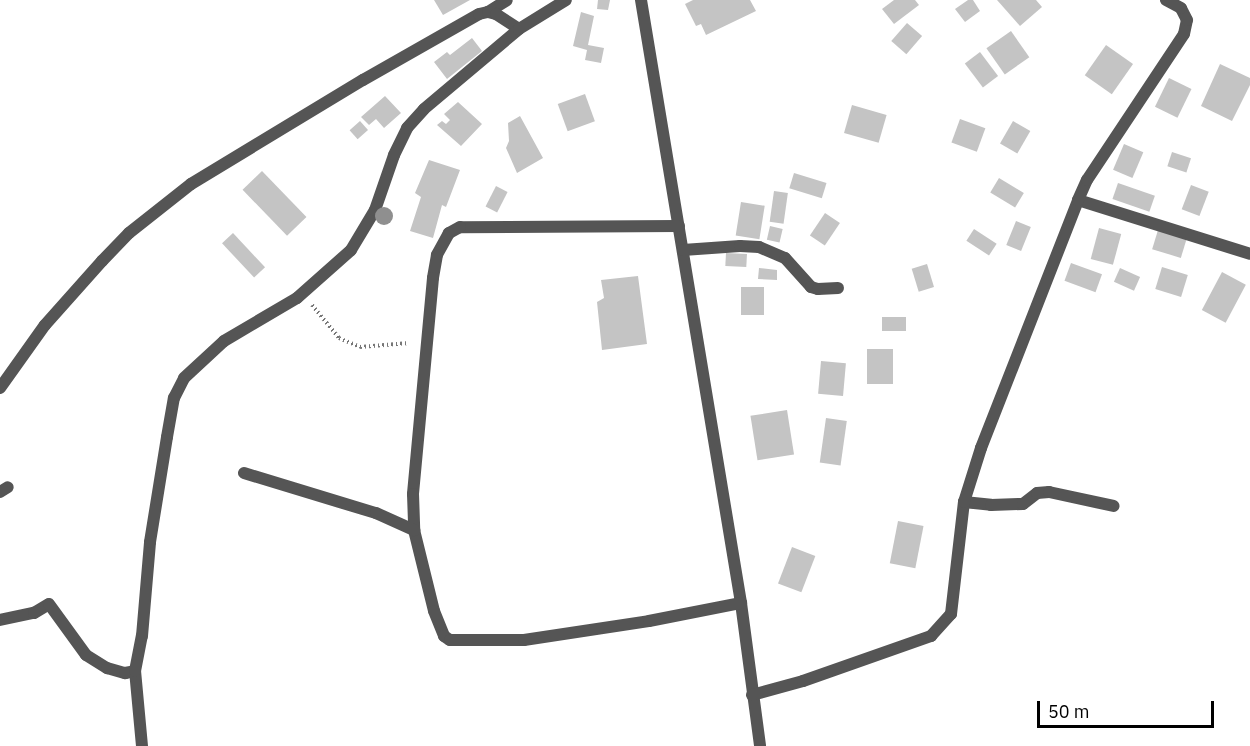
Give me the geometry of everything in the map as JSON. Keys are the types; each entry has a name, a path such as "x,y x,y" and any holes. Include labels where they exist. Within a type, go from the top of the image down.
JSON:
{"street":[{"path":"0,388 71,294 129,233 158,209 192,184 363,80 507,0"},
{"path":"142,746 135,671 142,636 150,542 174,398 184,378 224,341 304,292 351,250 375,210 394,155 407,128 424,109 519,28 566,0"},
{"path":"641,0 741,603 760,746"},
{"path":"752,695 803,681 931,636 951,615 964,502 981,448 1078,200 1087,180 1184,34 1187,20 1181,8 1166,0"},
{"path":"488,12 519,28"},
{"path":"1078,200 1250,254"},
{"path":"679,226 460,227 449,233 437,255 413,494 414,530 434,611 444,636 450,640 524,640 650,621 741,603"},
{"path":"683,250 740,246 759,248 785,258 810,287 838,288"},
{"path":"244,472 376,513 414,530"},
{"path":"964,502 991,505 1023,504 1037,493 1049,492 1114,506"},
{"path":"0,620 34,613 49,604 86,655 107,668 125,673 135,671"}],"path":[{"path":"304,292 314,309 339,338 360,347 403,344 428,339"}],"building":[{"path":"434,0 470,0 443,15"},
{"path":"598,0 610,0 608,10 597,9"},
{"path":"693,0 750,0 756,11 706,35 701,24 696,26 685,4"},
{"path":"894,0 915,0 919,5 894,24 882,9"},
{"path":"968,0 973,0 980,11 965,22 955,9"},
{"path":"997,0 1036,0 1042,7 1020,26"},
{"path":"581,12 594,16 588,45 604,48 601,63 585,60 587,50 573,46"},
{"path":"907,23 922,36 906,54 891,41"},
{"path":"1011,31 1029,57 1005,74 986,48"},
{"path":"472,38 482,51 447,79 434,62 447,52 450,55"},
{"path":"1106,45 1133,64 1112,94 1085,75"},
{"path":"980,52 998,76 983,87 965,63"},
{"path":"1220,64 1250,78 1250,85 1232,121 1201,106"},
{"path":"1169,78 1191,89 1177,118 1155,107"},
{"path":"585,94 595,121 568,131 558,104"},
{"path":"385,96 401,113 384,128 376,119 369,125 361,117"},
{"path":"458,102 482,124 461,146 437,125 442,121 446,124 450,120 444,114"},
{"path":"852,105 887,115 879,143 844,133"},
{"path":"520,116 543,158 517,173 506,148 509,141 508,123"},
{"path":"960,119 985,128 977,152 951,142"},
{"path":"360,121 368,130 358,139 350,130"},
{"path":"1013,121 1030,131 1017,154 1000,144"},
{"path":"1124,144 1143,152 1132,178 1113,170"},
{"path":"1172,152 1191,158 1186,172 1167,166"},
{"path":"429,160 460,170 446,207 442,205 433,238 410,231 421,197 415,193"},
{"path":"262,171 306,217 287,236 243,190"},
{"path":"794,173 827,183 822,198 789,188"},
{"path":"999,178 1024,193 1015,208 990,193"},
{"path":"1118,183 1155,196 1149,212 1112,199"},
{"path":"1191,185 1209,192 1199,216 1182,209"},
{"path":"496,186 508,192 497,212 486,206"},
{"path":"774,191 788,193 784,224 770,222"},
{"path":"741,202 765,206 759,239 736,236"},
{"path":"825,213 840,223 825,245 810,235"},
{"path":"1016,221 1031,227 1021,251 1006,245"},
{"path":"770,226 783,229 780,243 767,240"},
{"path":"1099,228 1121,234 1113,265 1091,259"},
{"path":"974,229 997,244 989,255 966,241"},
{"path":"1158,230 1187,239 1181,258 1152,249"},
{"path":"233,233 265,267 254,278 222,243"},
{"path":"726,253 747,254 746,267 725,266"},
{"path":"1071,263 1102,274 1096,292 1065,281"},
{"path":"927,264 934,287 919,292 912,269"},
{"path":"1162,267 1188,275 1181,297 1155,289"},
{"path":"759,268 777,270 777,280 758,279"},
{"path":"1120,268 1140,277 1134,291 1114,282"},
{"path":"1222,272 1246,285 1226,323 1202,310"},
{"path":"638,276 647,344 602,350 597,302 604,298 601,280"},
{"path":"741,287 764,287 764,315 741,315"},
{"path":"882,317 906,317 906,331 882,331"},
{"path":"867,349 893,349 893,384 867,384"},
{"path":"821,361 846,363 843,396 818,394"},
{"path":"787,410 794,454 757,460 750,416"},
{"path":"826,418 847,421 841,465 820,463"},
{"path":"898,521 924,526 915,568 890,563"},
{"path":"792,547 815,556 801,592 778,583"}]}
